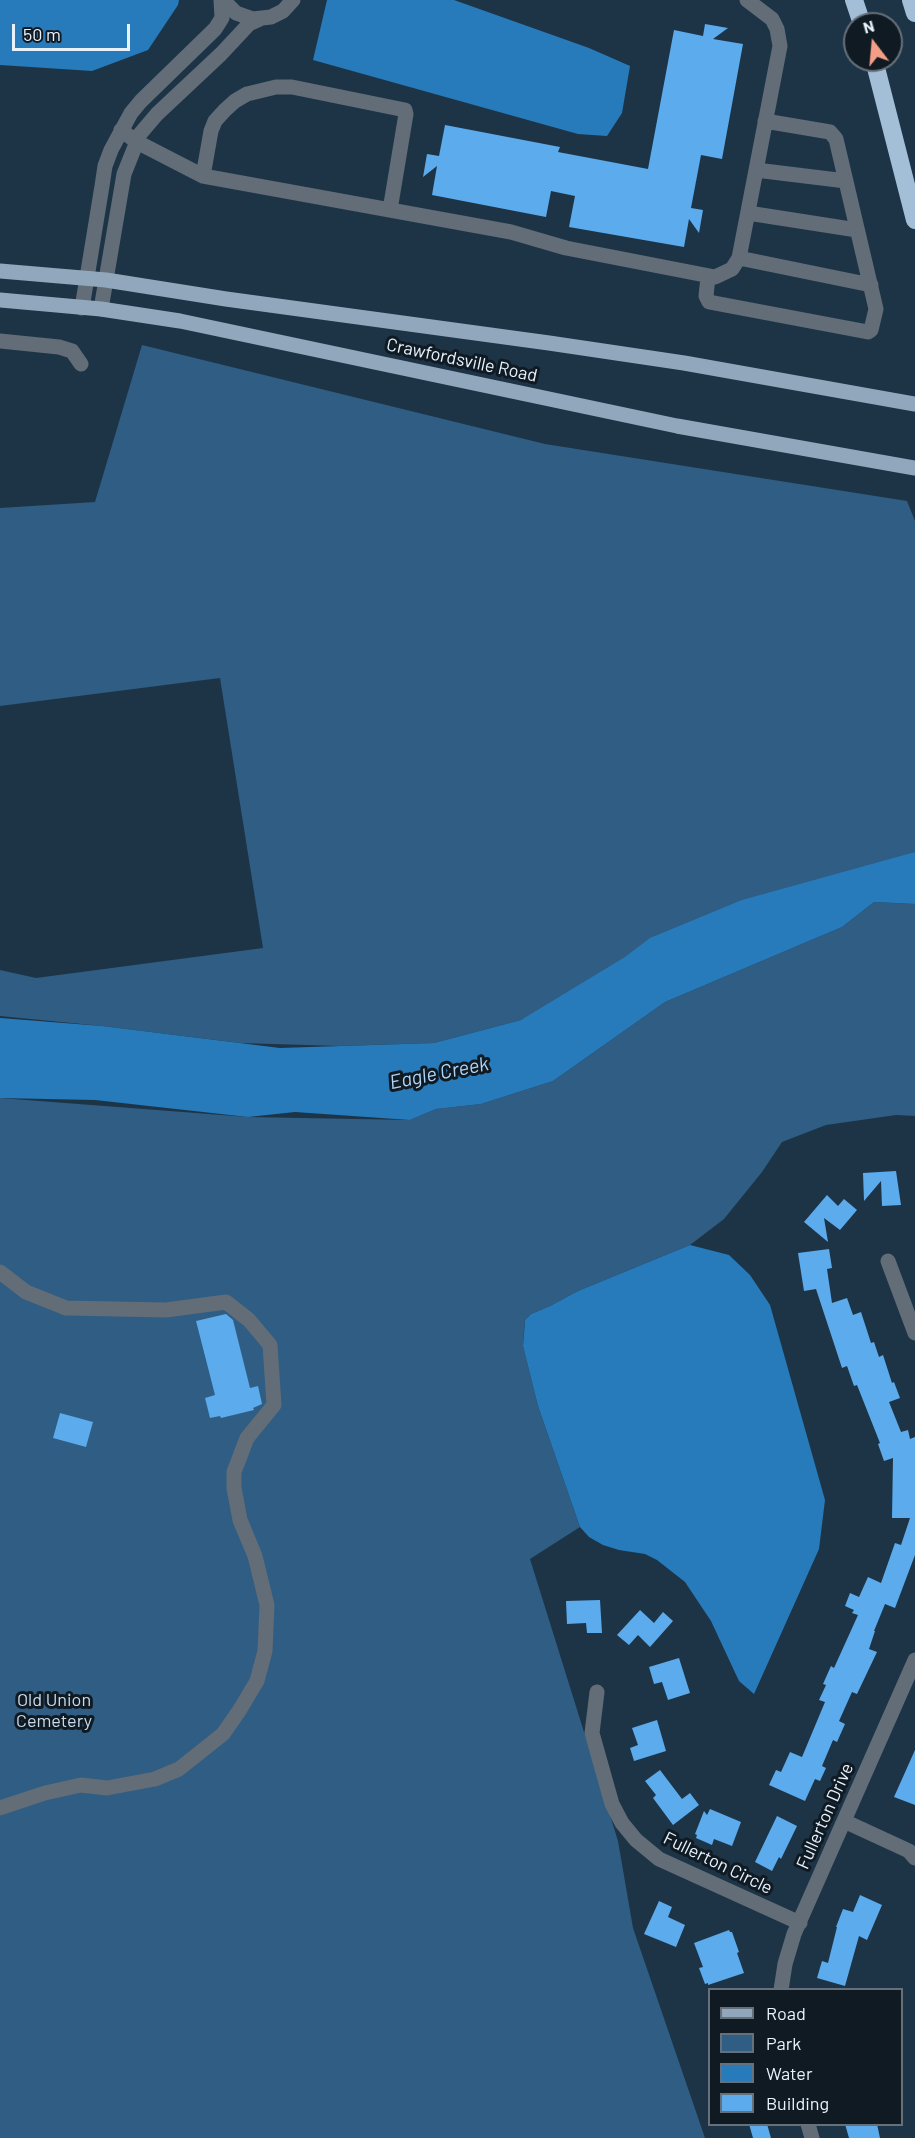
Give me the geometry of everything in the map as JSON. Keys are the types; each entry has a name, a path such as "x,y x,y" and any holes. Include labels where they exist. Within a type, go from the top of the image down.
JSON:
{"highway":[{"path":"911,0 915,13"},
{"path":"877,72 915,220"}],"main road":[{"name":"Crawfordsville Road","path":"0,271 105,280 226,299 549,343 684,363 915,404"},
{"name":"Crawfordsville Road","path":"0,300 100,309 220,328 677,426 915,468"}],"street":[{"path":"222,0 236,13 260,19"},
{"path":"82,308 105,166 121,130 141,101 215,29 222,18 222,0"},
{"path":"100,309 124,174 137,142 147,125 249,24 284,11 293,0"},
{"path":"121,130 137,142 203,177 511,232 566,249 708,277 725,274 732,269 739,258 780,39 772,19 747,0"},
{"path":"203,177 211,131 215,121 225,110 247,94 268,88 292,87 405,110 390,210"},
{"path":"708,277 706,296 709,302 868,332 871,330 876,314 871,285 833,135 830,132 765,121"},
{"path":"756,170 846,181"},
{"path":"748,213 858,230"},
{"path":"739,258 871,285"},
{"path":"0,341 59,347 72,351 81,364"},
{"path":"888,1262 915,1333"},
{"path":"0,1272 26,1292 66,1308 166,1310 226,1302 249,1320 270,1345 274,1405 247,1438 234,1472 234,1488 240,1520 255,1556 267,1605 265,1652 257,1681 239,1711 223,1734 179,1769 155,1779 107,1788 81,1785 45,1793 0,1808"},
{"name":"Fullerton Drive","path":"781,1988 790,1947 915,1660"},
{"name":"Fullerton Circle","path":"597,1692 592,1733 612,1804 622,1823 636,1840 659,1859 800,1923"},
{"path":"844,1821 909,1851 915,1858"}],"green space":[{"path":"142,345 545,444 907,501 915,521 915,852 521,1020 434,1043 339,1046 240,1043 0,1016 0,970 36,978 263,948 220,678 0,706 0,508 95,502"},
{"name":"Old Union Cemetery","path":"874,902 915,904 915,1116 896,1115 826,1125 782,1142 762,1172 724,1219 690,1245 578,1291 531,1314 525,1320 523,1346 538,1406 580,1527 530,1559 618,1841 633,1928 705,2138 0,2138 0,1098 248,1117 410,1120 436,1109 481,1104 553,1081 665,1002 842,927"}],"water":[{"path":"0,0 179,0 148,50 92,71 0,65"},
{"path":"327,0 454,0 589,48 630,66 622,113 607,136 578,134 313,60"},
{"name":"Eagle Creek","path":"915,852 915,904 874,902 842,927 665,1002 553,1081 481,1104 436,1109 410,1120 295,1112 248,1117 95,1100 0,1098 0,1018 102,1026 280,1048 434,1043 521,1020 625,957 650,938 742,900"},
{"path":"690,1245 729,1255 750,1275 770,1305 825,1500 819,1549 754,1694 739,1681 711,1621 685,1582 657,1560 645,1554 603,1545 589,1537 580,1527 538,1406 523,1346 525,1320 531,1314 578,1291"}],"building":[{"path":"705,24 728,28 713,39 743,44 722,159 701,155 691,208 703,210 699,233 689,219 684,247 569,227 575,196 551,191 546,217 432,195 437,166 423,177 427,154 439,156 445,125 560,147 558,152 648,169 674,30 703,36"},
{"path":"896,1171 901,1205 882,1206 881,1181 864,1201 863,1173"},
{"path":"827,1195 838,1206 844,1199 857,1210 840,1230 824,1218 828,1242 804,1222"},
{"path":"829,1249 832,1268 827,1269 832,1303 847,1298 853,1315 861,1312 871,1343 874,1342 879,1357 883,1355 892,1383 894,1382 900,1398 889,1402 901,1432 908,1430 910,1439 915,1437 915,1555 895,1608 885,1604 869,1649 877,1652 857,1694 852,1692 839,1721 845,1724 837,1742 833,1740 822,1766 826,1768 820,1781 815,1779 805,1801 769,1785 776,1770 781,1772 790,1752 802,1757 825,1702 819,1700 826,1685 823,1684 831,1666 834,1668 858,1615 852,1613 854,1610 845,1606 850,1593 859,1597 868,1577 881,1583 895,1543 901,1545 910,1518 892,1518 893,1458 884,1461 878,1444 880,1443 857,1385 854,1386 847,1366 842,1368 816,1289 804,1291 798,1253"},
{"path":"226,1314 233,1320 250,1388 258,1386 262,1404 253,1408 254,1410 221,1418 220,1416 210,1418 205,1398 215,1395 196,1321"},
{"path":"60,1413 93,1422 86,1447 53,1438"},
{"path":"600,1600 602,1633 587,1633 586,1623 567,1624 566,1601"},
{"path":"640,1610 654,1623 663,1612 673,1621 650,1647 638,1635 629,1645 617,1635"},
{"path":"679,1658 690,1693 668,1700 662,1682 654,1684 649,1667"},
{"path":"657,1720 666,1751 634,1761 630,1748 638,1745 632,1728"},
{"path":"915,1750 915,1805 894,1797"},
{"path":"660,1770 682,1799 690,1793 699,1805 673,1825 653,1798 656,1795 645,1781"},
{"path":"710,1809 741,1822 732,1846 714,1839 712,1845 696,1838 695,1834 704,1811 707,1815"},
{"path":"777,1816 797,1826 781,1859 779,1857 772,1871 755,1862"},
{"path":"860,1895 882,1905 867,1940 859,1936 845,1986 817,1978 822,1961 828,1963 836,1927 843,1909 853,1912"},
{"path":"659,1901 672,1907 668,1917 685,1925 676,1947 644,1934"},
{"path":"729,1930 732,1932 739,1952 737,1953 744,1973 705,1984 699,1968 703,1967 694,1943"},
{"path":"750,2126 768,2126 771,2138 753,2138"},
{"path":"846,2126 877,2126 880,2138 849,2138"}]}
